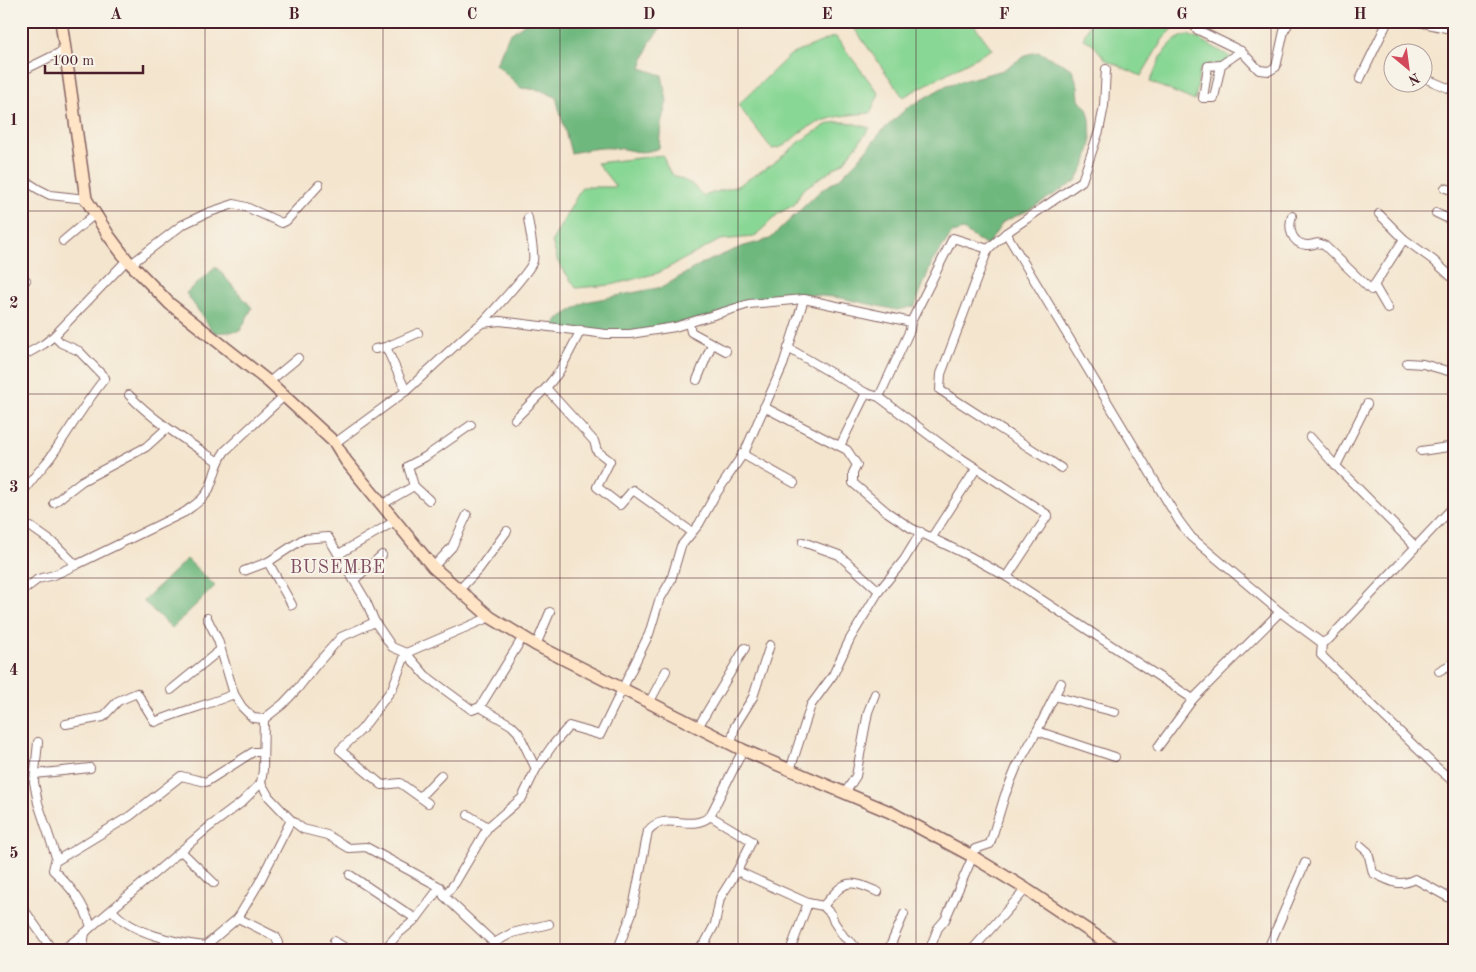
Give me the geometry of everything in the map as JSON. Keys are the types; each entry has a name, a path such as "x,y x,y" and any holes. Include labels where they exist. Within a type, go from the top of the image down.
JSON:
{"street":[{"path":"61,21 86,199 95,214 129,262 170,304 269,382 335,443 346,461 433,568 458,591 490,617 536,645 743,750 890,812 972,856 1026,889 1119,951"},
{"path":"1196,28 1241,51 1259,70 1269,71 1276,67 1284,31 1290,21"},
{"path":"1360,79 1388,21"},
{"path":"1415,21 1433,23 1455,30"},
{"path":"22,70 65,50"},
{"path":"1221,65 1241,51"},
{"path":"1061,468 940,390 941,374 988,249 1006,233 1082,181 1099,131 1104,106 1106,69"},
{"path":"1434,82 1455,91"},
{"path":"21,178 50,195 86,199"},
{"path":"21,357 54,336 129,262 182,225 207,213 234,204 246,207 282,223 319,185"},
{"path":"1445,188 1455,191"},
{"path":"1436,213 1455,222"},
{"path":"63,241 95,214"},
{"path":"1379,214 1404,239 1434,260 1455,280"},
{"path":"1292,216 1290,222 1291,235 1297,241 1306,245 1318,242 1325,246 1371,290 1404,239"},
{"path":"335,443 406,391 482,323 521,280 533,262 528,218"},
{"path":"1006,233 1179,522 1191,538 1280,612 1322,643"},
{"path":"879,396 910,330 911,322 953,238 988,249"},
{"path":"1374,285 1388,309"},
{"path":"482,323 500,321 606,334 630,334 675,327 749,304 804,299 911,322"},
{"path":"444,896 488,827 522,798 536,769 552,746 570,726 600,736 624,690 649,634 659,601 671,580 681,546 745,451 783,365 804,299"},
{"path":"689,323 691,332 726,351"},
{"path":"515,419 559,372 581,330"},
{"path":"375,349 386,347 418,333"},
{"path":"21,494 33,476 49,459 90,397 105,378 79,351 62,343 54,336"},
{"path":"697,380 712,344"},
{"path":"386,347 406,391"},
{"path":"788,348 866,392 879,396 976,469 1048,515 1006,577"},
{"path":"269,382 298,358"},
{"path":"1407,363 1423,364 1455,373"},
{"path":"546,388 594,441 597,451 610,462 597,487 620,505 633,490 692,532"},
{"path":"840,446 866,392"},
{"path":"129,395 141,408 167,428 217,461"},
{"path":"21,592 38,579 54,575 76,565 185,512 201,500 210,489 217,461 225,451 284,396"},
{"path":"1336,466 1367,404"},
{"path":"764,407 847,450 857,465 853,473 853,483 887,512 911,528 969,556 1006,577 1193,698"},
{"path":"429,500 414,486 408,466 426,457 471,425"},
{"path":"54,503 82,482 146,447 167,428"},
{"path":"1310,437 1415,546"},
{"path":"1421,452 1455,446"},
{"path":"742,454 794,483"},
{"path":"932,537 976,469"},
{"path":"381,505 414,486"},
{"path":"1322,643 1329,639 1455,505"},
{"path":"433,568 452,547 467,515"},
{"path":"339,554 394,521"},
{"path":"31,527 55,544 76,565"},
{"path":"458,591 479,569 508,531"},
{"path":"790,770 811,705 833,675 850,639 879,591 904,560 921,532"},
{"path":"244,570 268,562 303,539 328,537 365,599 375,622 392,647 406,653 426,676 472,710 480,707 524,637"},
{"path":"804,542 839,555 879,591"},
{"path":"354,580 382,555"},
{"path":"268,562 292,605"},
{"path":"536,645 550,612"},
{"path":"1158,747 1193,698 1280,612"},
{"path":"428,803 400,783 382,785 340,750 362,729 392,689 406,653 490,617"},
{"path":"207,618 218,640 234,694 242,707 253,718 264,719 283,704 341,637 375,622"},
{"path":"1322,643 1322,654 1328,663 1455,783"},
{"path":"731,744 735,726 753,697 770,645"},
{"path":"698,727 745,648"},
{"path":"171,690 220,650"},
{"path":"1439,671 1455,662"},
{"path":"649,703 666,671"},
{"path":"929,951 938,928 945,920 975,849 990,844 1005,796 1017,766 1037,732 1061,683"},
{"path":"66,724 103,717 118,701 137,693 155,722 234,694"},
{"path":"845,794 856,776 868,712 875,694"},
{"path":"1054,696 1115,712"},
{"path":"480,707 511,725 518,732 536,769"},
{"path":"264,719 261,783 269,797 291,820 303,828 327,835 349,848 366,846 440,887 444,896 493,947 512,933 549,924"},
{"path":"1037,732 1115,756"},
{"path":"38,742 34,782 38,803 56,861 53,870 75,894 86,912 91,927"},
{"path":"617,951 632,912 648,831 658,822 691,824 705,820 710,816 743,750"},
{"path":"56,861 130,816 181,776 206,782 253,752 263,752"},
{"path":"35,774 90,768"},
{"path":"420,797 441,775"},
{"path":"61,951 241,803 261,783"},
{"path":"468,815 488,827"},
{"path":"695,951 705,942 715,924 720,898 737,871 752,841 710,816"},
{"path":"112,910 118,919 155,936 205,946 238,918 259,883 291,820"},
{"path":"1361,846 1368,852 1373,874 1396,883 1405,884 1414,879 1455,902"},
{"path":"181,851 214,883"},
{"path":"1267,951 1305,863"},
{"path":"737,871 808,903 823,906 831,914 844,937 861,951"},
{"path":"350,874 416,919"},
{"path":"823,906 840,886 849,882 861,884 878,892"},
{"path":"383,951 398,934 416,919 440,887"},
{"path":"971,951 1026,889"},
{"path":"790,951 808,903"},
{"path":"21,905 53,951"},
{"path":"888,951 904,914"},
{"path":"238,918 276,938 278,943 277,951"},
{"path":"82,951 85,933"},
{"path":"334,940 350,951"}],"green space":[{"path":"524,21 666,21 650,42 641,68 662,75 667,101 661,123 659,148 646,152 602,148 571,153 556,97 540,90 521,88 496,64 509,35 524,24"},
{"path":"849,21 971,21 992,49 903,97"},
{"path":"1095,21 1193,21 1190,28 1174,28 1163,39 1141,76 1106,60 1092,43 1083,39 1089,24"},
{"path":"1188,35 1200,39 1232,58 1222,65 1210,64 1200,68 1195,101 1150,82 1168,47 1180,37"},
{"path":"835,36 879,94 870,113 846,115 824,120 804,130 783,146 772,149 738,105 790,55"},
{"path":"1039,52 1072,69 1078,86 1079,100 1087,108 1090,119 1091,143 1086,163 1076,181 1027,211 1003,222 987,246 963,230 952,233 932,262 915,306 897,310 841,298 805,294 746,304 709,317 626,334 551,331 558,319 585,302 663,287 701,264 741,247 770,239 820,191 839,179 882,131 907,108 947,85 1003,70 1028,54"},
{"path":"836,122 847,122 870,128 844,162 802,190 794,205 779,213 754,237 720,240 658,273 611,285 576,288 558,262 552,241 582,187 616,187 597,163 663,155 670,172 691,184 703,196 737,186 773,164 801,141 826,125"},
{"path":"216,267 252,308 240,331 214,333 186,293"},
{"path":"187,559 215,586 172,628 143,601"}],"district":[{"name":"BUSEMBE","path":"338,568"}]}
